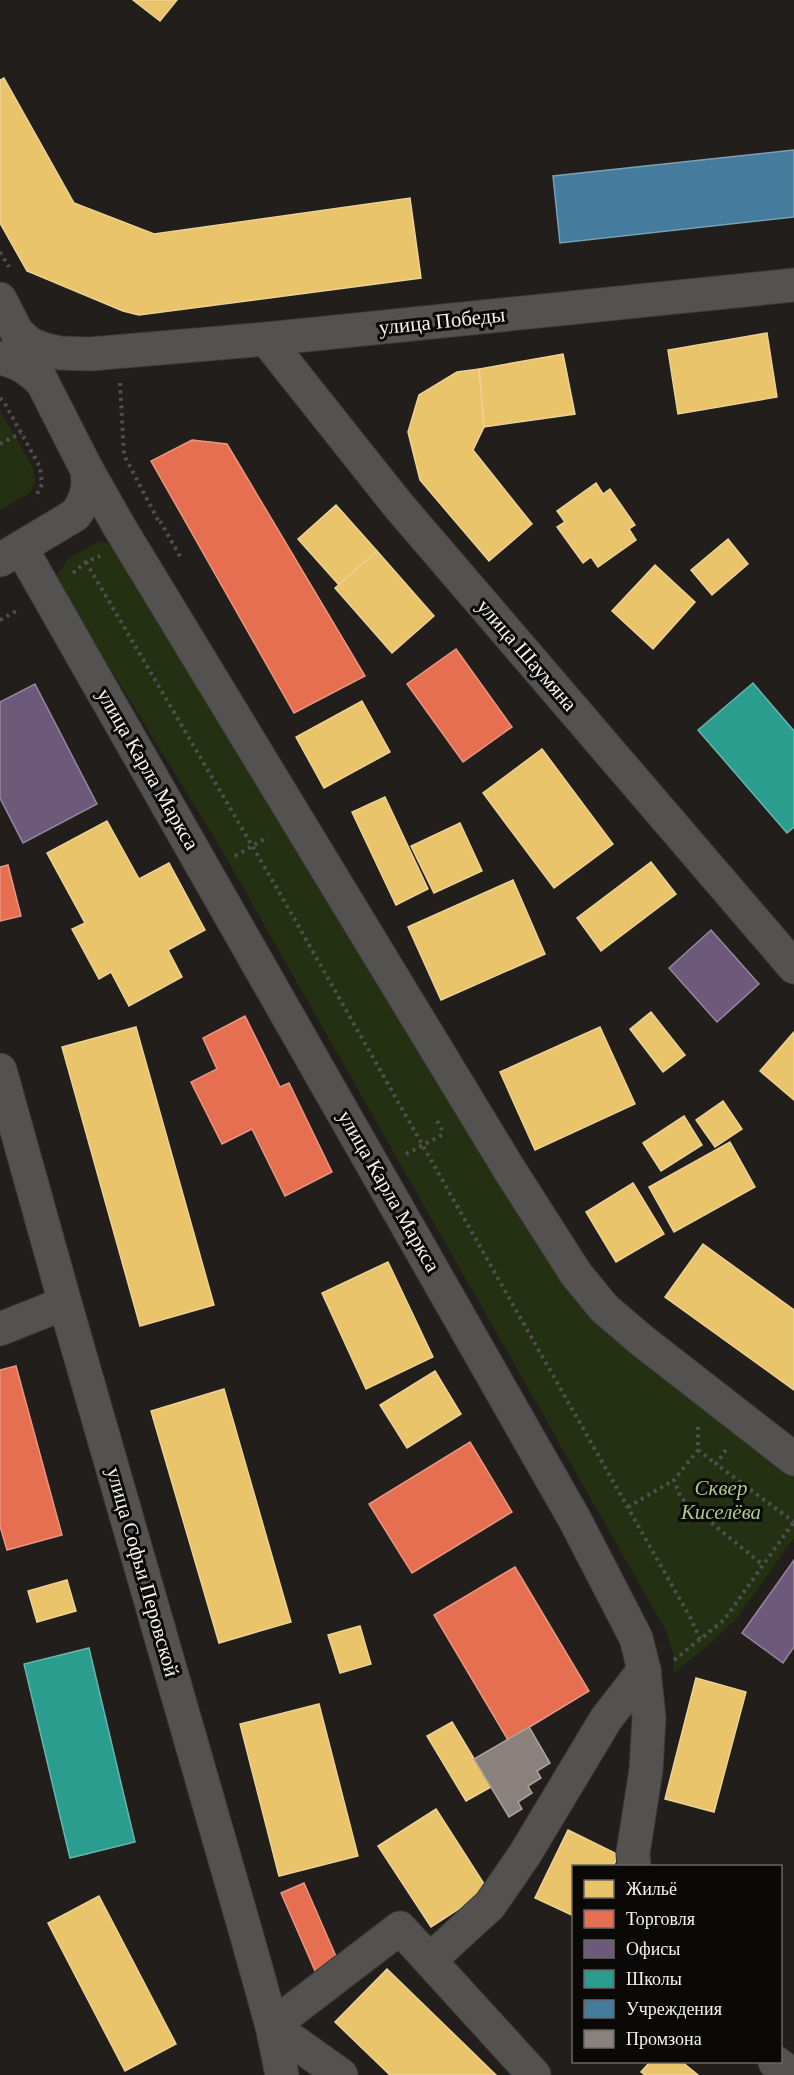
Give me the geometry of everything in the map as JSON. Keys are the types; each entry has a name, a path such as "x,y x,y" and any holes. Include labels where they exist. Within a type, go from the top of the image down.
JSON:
{"street":[{"name":"улица Победы","path":"44,360 794,285"},
{"path":"0,299 44,360 87,470 127,539 514,1178 576,1274 603,1308 794,1459"},
{"name":"улица Шаумяна","path":"266,339 398,505 794,967"},
{"path":"10,554 75,515 86,495 89,483 87,470"},
{"path":"75,515 88,513 100,516 127,539"},
{"name":"улица Карла Маркса","path":"10,554 575,1520 636,1638 656,1667 649,1718 646,1770 633,1853 634,1865"},
{"name":"улица Софьи Перовской","path":"0,1070 272,2026 282,2075"},
{"path":"0,1329 65,1303"},
{"path":"442,1949 490,1905 525,1854 606,1719 656,1667"},
{"path":"341,2075 272,2026 400,1928 534,2075"},
{"path":"778,2063 793,2075"}],"path":[{"path":"44,360 120,381 124,455 160,521 127,539"},
{"path":"0,398 40,467 42,475 39,492 35,498 26,503"},
{"path":"0,444 21,433"},
{"path":"86,562 424,1146 692,1619 700,1639"},
{"path":"234,857 274,834"},
{"path":"402,1156 444,1134"},
{"path":"628,1507 674,1479 698,1450 698,1425"},
{"path":"716,1464 730,1445"},
{"path":"656,1667 700,1639 724,1620 793,1523 698,1450"},
{"path":"674,1479 681,1498 763,1565"}],"green space":[{"path":"0,410 33,468 35,481 30,493 0,510"},
{"name":"Сквер Киселёва","path":"99,541 125,548 569,1274 794,1464 794,1538 737,1618 674,1673 673,1653 666,1631 221,849 55,578 68,559"}],"building: Жильё":[{"path":"133,0 177,0 160,21"},
{"path":"4,78 74,203 154,234 410,198 421,278 139,315 123,311 27,271 0,223 0,80"},
{"path":"767,333 777,397 678,414 668,350"},
{"path":"563,354 575,414 484,427 479,369"},
{"path":"479,369 484,427 473,450 532,524 489,561 420,480 408,432 419,395 457,372"},
{"path":"596,483 603,494 610,489 635,525 629,529 636,540 598,567 591,557 583,563 557,527 565,522 557,511"},
{"path":"336,505 377,551 339,585 298,539"},
{"path":"728,539 748,564 712,595 691,570"},
{"path":"377,551 434,616 392,653 335,588"},
{"path":"655,565 695,602 653,649 612,611"},
{"path":"362,701 390,752 324,788 296,737"},
{"path":"542,749 613,844 554,888 483,793"},
{"path":"385,797 428,889 396,905 352,812"},
{"path":"107,821 139,879 169,863 205,930 168,950 182,977 129,1006 111,972 99,979 72,929 85,923 47,853"},
{"path":"460,823 482,871 434,893 411,846"},
{"path":"651,862 676,894 601,951 577,918"},
{"path":"513,880 545,954 441,1000 408,927"},
{"path":"651,1012 685,1055 663,1072 630,1029"},
{"path":"136,1027 214,1305 140,1326 62,1047"},
{"path":"600,1027 635,1104 535,1150 500,1072"},
{"path":"794,1032 794,1100 760,1071"},
{"path":"723,1101 742,1129 715,1147 696,1120"},
{"path":"684,1116 702,1145 661,1171 643,1143"},
{"path":"730,1142 755,1187 674,1232 649,1187"},
{"path":"633,1183 664,1234 616,1262 586,1212"},
{"path":"703,1244 794,1310 794,1390 665,1297"},
{"path":"388,1262 433,1357 366,1389 322,1293"},
{"path":"435,1371 461,1414 407,1448 380,1405"},
{"path":"224,1389 291,1622 219,1643 151,1411"},
{"path":"67,1580 76,1611 37,1622 28,1591"},
{"path":"360,1626 371,1664 340,1673 328,1635"},
{"path":"696,1678 746,1692 714,1812 665,1799"},
{"path":"319,1704 358,1856 279,1876 240,1724"},
{"path":"452,1722 491,1787 466,1801 427,1736"},
{"path":"436,1809 488,1890 431,1927 378,1846"},
{"path":"568,1830 619,1855 614,1865 572,1865 572,1915 535,1898"},
{"path":"99,1896 176,2044 125,2071 48,1923"},
{"path":"387,1969 496,2075 390,2075 335,2022"},
{"path":"649,2063 683,2063 698,2075 645,2075 641,2072"}],"building: Торговля":[{"path":"192,440 227,444 365,676 294,713 151,461"},
{"path":"456,649 512,727 463,762 407,684"},
{"path":"8,865 21,916 0,921 0,867"},
{"path":"245,1016 280,1087 289,1083 332,1172 285,1196 252,1129 222,1144 191,1082 217,1069 203,1038"},
{"path":"16,1366 62,1535 7,1550 0,1526 0,1370"},
{"path":"470,1442 512,1512 412,1573 369,1504"},
{"path":"515,1567 589,1691 508,1740 434,1615"},
{"path":"304,1883 342,1970 319,1980 281,1893"}],"building: Офисы":[{"path":"35,684 97,804 23,843 0,798 0,702"},
{"path":"711,930 759,984 717,1022 669,968"},
{"path":"794,1560 794,1647 783,1663 742,1633"}],"building: Школы":[{"path":"753,683 794,731 794,827 787,833 698,730"},
{"path":"89,1648 135,1842 70,1858 24,1664"}],"building: Учреждения":[{"path":"794,150 794,217 560,243 553,176"}],"building: Промзона":[{"path":"529,1727 550,1763 537,1771 541,1778 528,1786 532,1793 518,1802 522,1809 509,1817 474,1759"}]}
